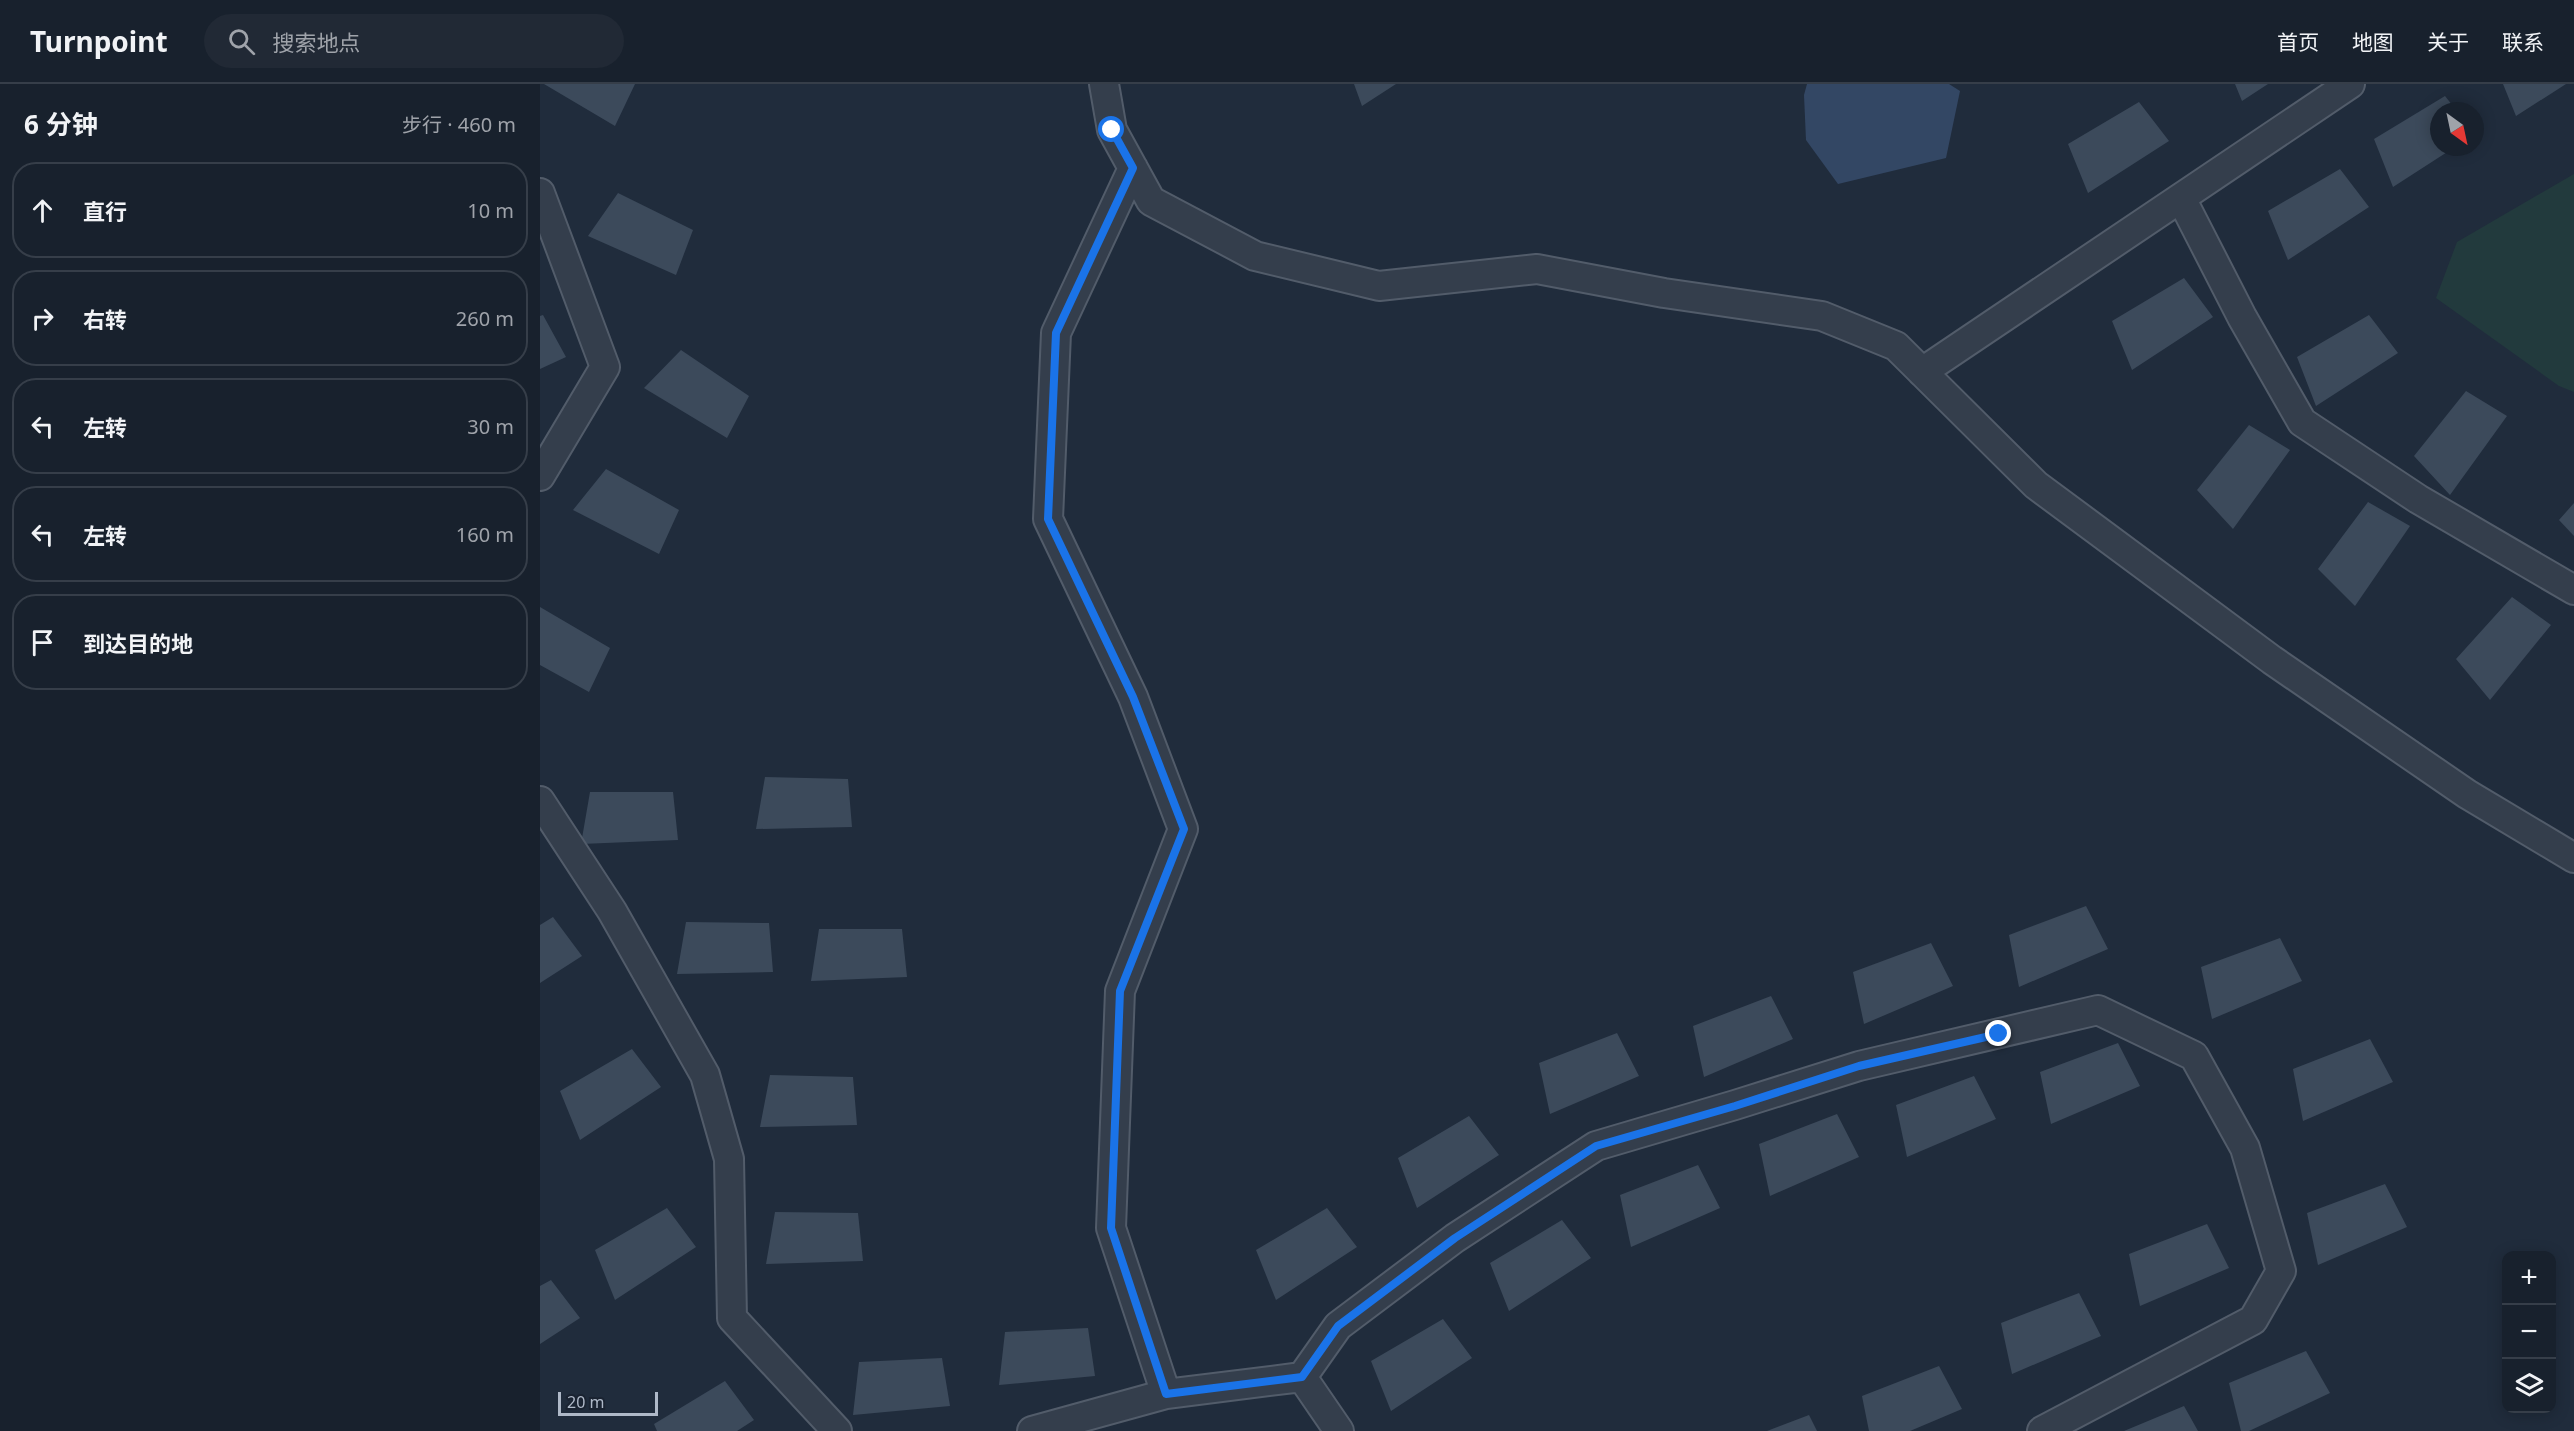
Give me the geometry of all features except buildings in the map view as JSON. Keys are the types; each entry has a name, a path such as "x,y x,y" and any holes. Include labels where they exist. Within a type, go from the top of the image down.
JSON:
{"street":[{"path":"1104,84 1112,130 1151,201 1255,256 1379,286 1537,269 1664,293 1822,316 1896,346 2036,485 2244,639 2467,794 2574,858"},
{"path":"1922,372 2350,84"},
{"path":"1133,168 1056,333 1048,519 1133,697 1184,829 1120,991 1111,1228 1166,1394"},
{"path":"540,193 605,367 540,476"},
{"path":"2181,198 2242,317 2302,422 2418,499 2574,590"},
{"path":"540,801 612,911 705,1075 729,1159 732,1318 837,1431"},
{"path":"1032,1431 1166,1394 1302,1377 1338,1326 1455,1238 1596,1146 1735,1106 1859,1066 2098,1010 2194,1056 2245,1148 2281,1271 2253,1320 2042,1431"},
{"path":"1302,1377 1339,1431"}],"green space":[{"path":"2574,174 2574,392 2559,386 2436,298 2457,242"}],"water":[{"path":"1807,84 1949,84 1960,91 1946,158 1838,184 1806,140 1804,95"}],"route":[{"path":"1112,130 1133,168 1056,333 1048,519 1133,697 1184,829 1120,991 1111,1228 1166,1394 1302,1377 1338,1326 1455,1238 1596,1146 1735,1106 1859,1066 1999,1034"}]}
